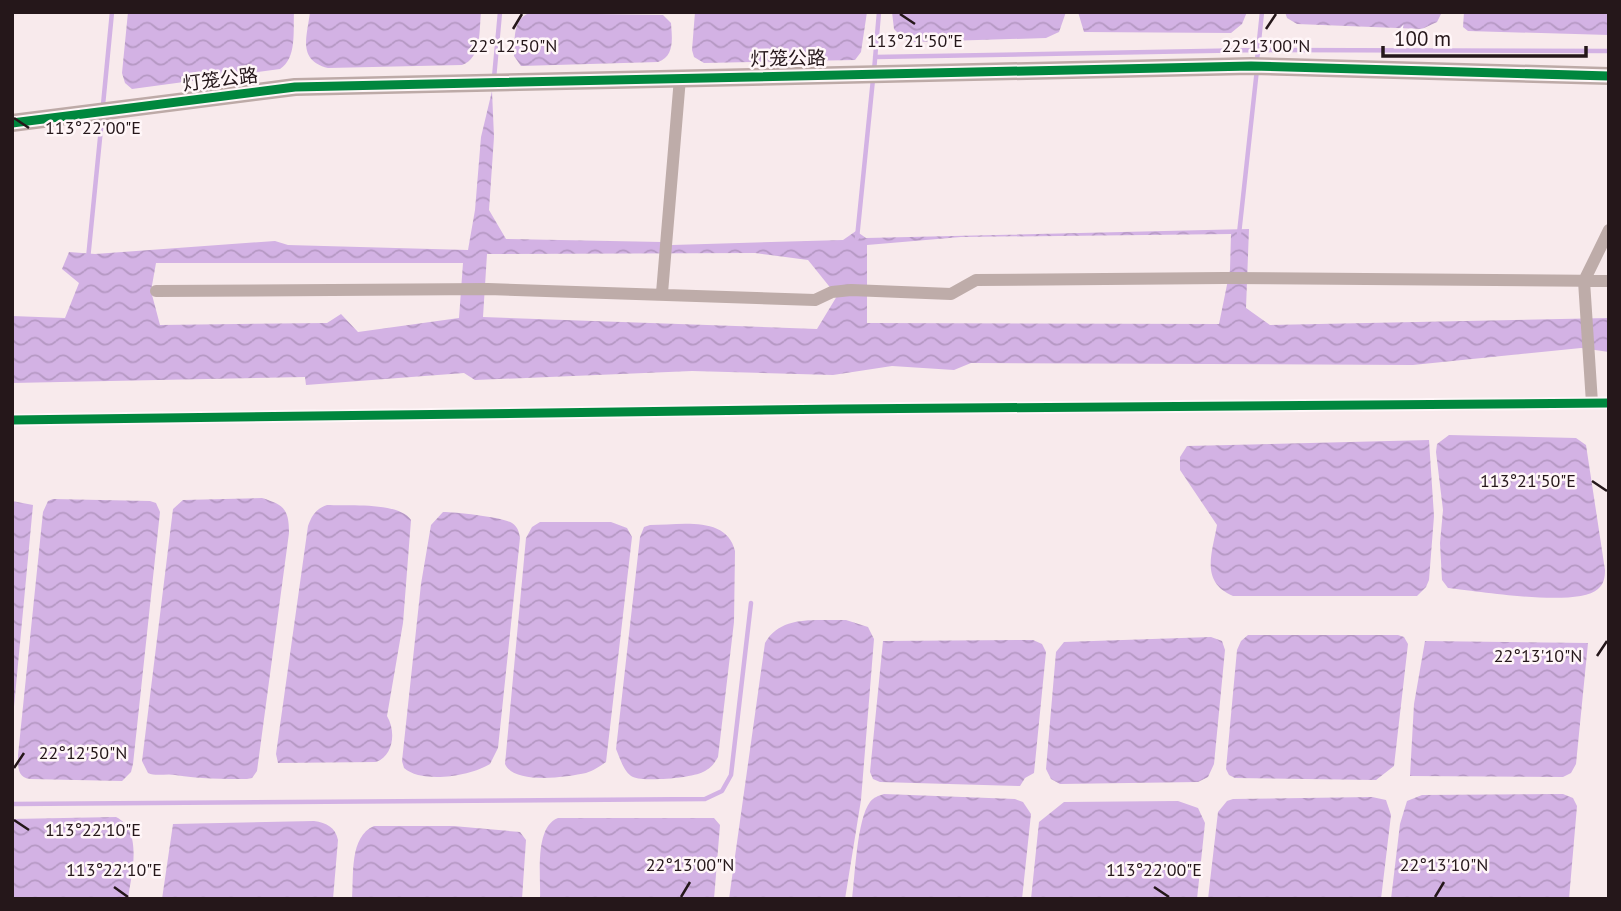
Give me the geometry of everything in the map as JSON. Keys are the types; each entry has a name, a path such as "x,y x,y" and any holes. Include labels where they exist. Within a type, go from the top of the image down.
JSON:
{"street":[{"name":"灯笼公路","path":"12,123 295,86 1259,66 1609,76"},
{"path":"662,293 680,78"},
{"path":"1592,403 1584,281 1609,230"},
{"path":"156,291 488,289 815,300 832,292 851,290 951,294 976,281 1224,278 1609,281"},
{"path":"12,420 855,408 1609,403"}],"water":[{"path":"128,12 294,12 292,51 280,69 132,89 125,83 122,73"},
{"path":"310,12 481,12 476,50 462,65 328,68 318,64 308,53 306,39"},
{"path":"695,12 867,12 861,52 855,60 704,63 694,57 692,50"},
{"path":"892,12 1066,12 1059,32 1046,38 914,42 905,40 894,29"},
{"path":"1078,12 1247,12 1242,24 1231,33 1084,32"},
{"path":"1285,12 1442,12 1437,22 1422,29 1297,24 1287,18"},
{"path":"1464,12 1609,12 1609,35 1468,31 1463,27"},
{"path":"529,13 663,15 671,23 670,51 658,62 521,66 514,56 516,31 520,21"},
{"path":"492,91 494,137 489,210 506,239 662,242 672,245 843,240 856,231 866,238 1249,229 1246,308 1270,325 1609,318 1609,352 1581,348 1413,365 971,363 954,370 892,366 833,375 692,371 475,380 464,373 306,385 305,377 12,383 12,316 65,318 79,283 62,269 69,252 95,254 275,241 288,245 468,250 475,210 481,137","holes":["1231,234 1230,270 1219,324 867,323 867,245 961,237","755,253 808,260 837,296 817,329 483,317 487,254","156,263 463,263 459,318 358,332 341,314 327,323 160,325 151,291"]},
{"path":"1449,435 1576,438 1586,445 1605,570 1604,580 1598,589 1587,595 1549,598 1448,588 1442,580 1440,543 1443,510 1436,452 1437,444"},
{"path":"1429,440 1434,516 1429,580 1417,596 1233,596 1216,583 1212,575 1211,557 1217,525 1180,470 1180,457 1187,446"},
{"path":"262,498 284,509 289,533 257,771 252,778 247,779 148,773 142,761 173,509 183,500"},
{"path":"12,501 33,505 12,728"},
{"path":"48,501 150,501 156,503 160,512 133,764 131,772 122,781 30,779 19,771 18,755 43,512"},
{"path":"327,505 385,508 405,514 411,520 403,623 387,716 392,729 392,742 387,754 376,762 278,763 276,754 308,526 315,513"},
{"path":"443,512 507,521 516,526 520,538 498,748 490,764 482,768 459,775 434,777 412,773 404,768 402,761 421,584 431,525"},
{"path":"540,522 611,522 627,528 632,537 606,762 586,773 542,778 519,775 510,771 505,764 526,538 532,527"},
{"path":"700,524 712,527 730,540 735,551 734,622 718,757 714,764 703,772 679,778 633,777 627,772 616,749 640,537 644,527"},
{"path":"846,620 868,627 874,639 861,800 845,899 729,899 765,643 780,627 790,623"},
{"path":"1248,635 1404,637 1408,644 1394,766 1376,780 1235,778 1229,775 1226,769 1237,650"},
{"path":"1211,637 1222,641 1225,650 1214,764 1208,777 1198,782 1060,784 1051,779 1046,769 1056,652 1064,642"},
{"path":"1033,640 1042,644 1046,652 1034,773 1025,778 1020,786 880,782 873,779 870,772 883,641"},
{"path":"1425,641 1588,643 1576,764 1571,773 1563,777 1410,776 1414,704"},
{"path":"884,794 1015,799 1023,802 1031,814 1022,899 852,899 862,821 870,802"},
{"path":"1563,794 1573,798 1577,806 1569,899 1391,899 1400,824 1407,801 1422,795"},
{"path":"1372,797 1386,800 1391,815 1381,899 1208,899 1218,812 1227,801"},
{"path":"1178,801 1198,808 1205,823 1197,899 1031,899 1039,822 1064,802"},
{"path":"116,817 125,824 133,843 128,899 12,899 12,819"},
{"path":"558,818 714,818 720,825 714,899 540,899 542,842 550,823"},
{"path":"314,821 330,826 338,840 333,899 162,899 173,824"},
{"path":"374,826 453,826 520,832 526,840 522,899 352,899 357,848 366,831"}],"waterway":[{"path":"103,105 112,12"},
{"path":"494,78 500,12"},
{"path":"874,71 879,12"},
{"path":"1257,60 1262,12"},
{"path":"875,57 1258,50 1609,51"},
{"path":"1239,234 1257,69"},
{"path":"857,238 873,79"},
{"path":"88,259 102,118"},
{"path":"12,804 705,799 722,791 731,775 751,603"}],"cycle path":[{"path":"12,123 295,87 1251,66 1609,76"},
{"path":"12,420 841,409 1609,403"}]}
